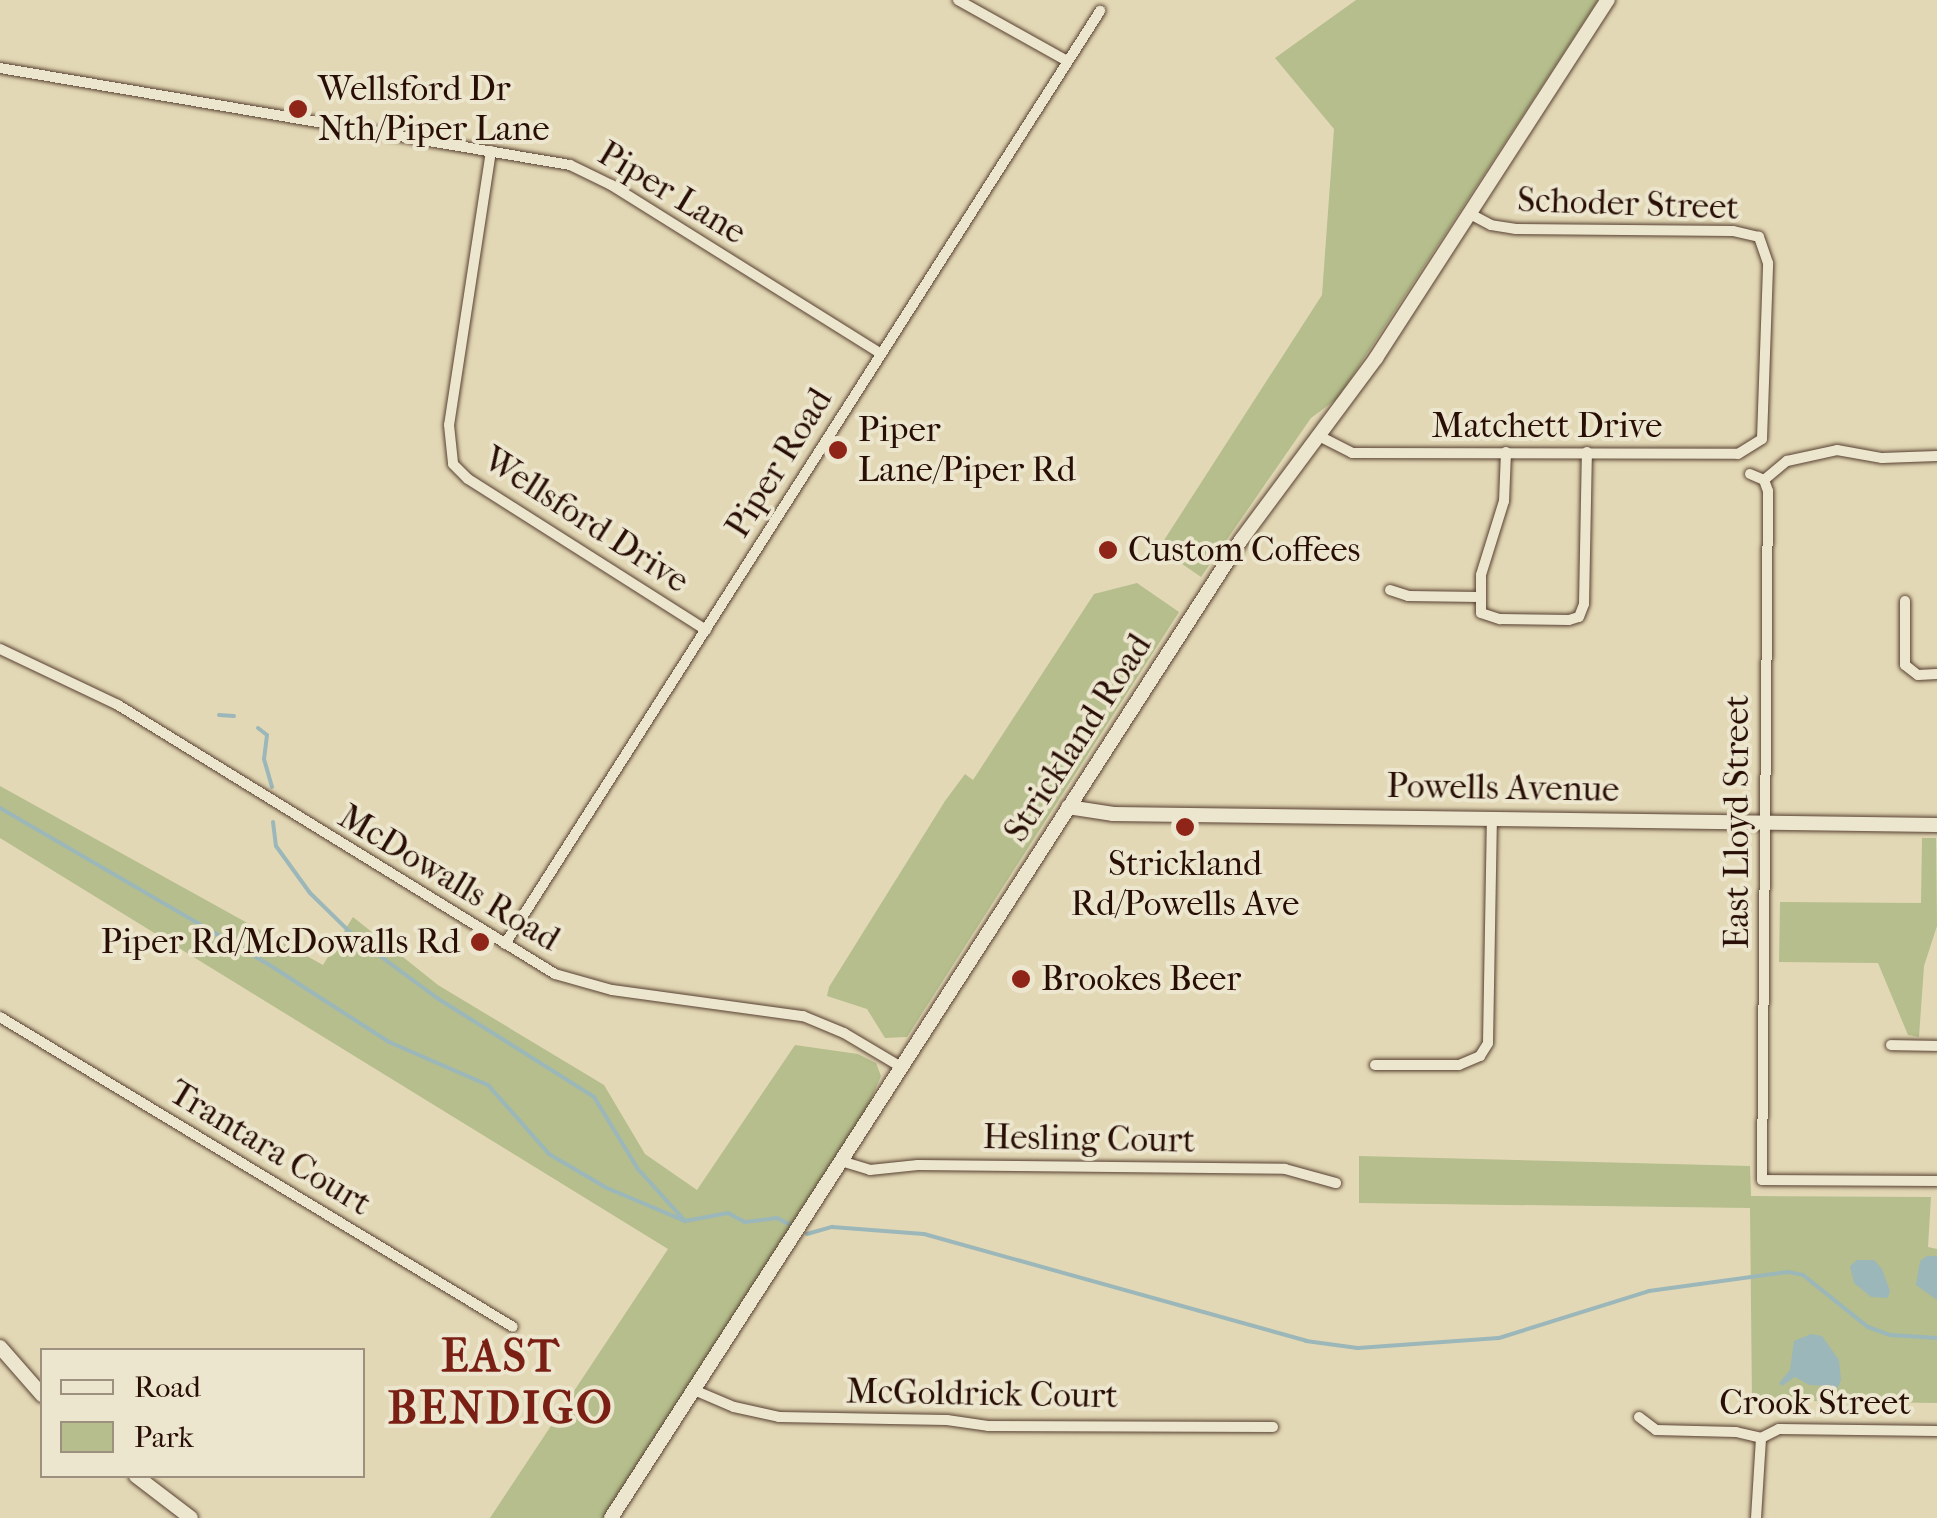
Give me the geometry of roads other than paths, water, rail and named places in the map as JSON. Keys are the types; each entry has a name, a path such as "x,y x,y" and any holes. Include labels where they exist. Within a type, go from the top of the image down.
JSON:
{"main road":[{"name":"Strickland Road","path":"611,1518 1241,540 1368,371 1608,0"},
{"name":"Powells Avenue","path":"1068,807 1113,814 1937,825"},
{"path":"0,1348 40,1393"},
{"path":"139,1478 191,1518"}],"street":[{"path":"958,0 1067,62"},
{"name":"Piper Road","path":"505,944 1100,11"},
{"name":"Piper Lane","path":"0,68 558,162 599,178 880,353"},
{"name":"Wellsford Drive","path":"492,151 448,426 453,464 468,479 706,630"},
{"name":"Schoder Street","path":"1470,214 1491,225 1516,230 1748,232 1763,242 1768,263 1765,427"},
{"name":"Matchett Drive","path":"1319,436 1352,453 1738,454 1758,444 1765,427"},
{"path":"1750,474 1764,480 1787,462 1836,450 1882,458 1937,456"},
{"path":"1506,452 1504,502 1485,561 1479,597 1481,614 1491,618 1579,616 1584,604 1587,452"},
{"name":"East Lloyd Street","path":"1764,480 1768,491 1762,1180 1937,1181"},
{"path":"1390,590 1408,596 1479,597"},
{"path":"1905,601 1905,664 1918,675 1937,674"},
{"name":"McDowalls Road","path":"0,648 118,706 543,968 583,984 803,1016 844,1032 901,1067"},
{"path":"1375,1065 1459,1065 1480,1056 1488,1043 1492,818"},
{"name":"Trantara Court","path":"0,1017 512,1327"},
{"path":"1891,1046 1937,1046"},
{"name":"Hesling Court","path":"841,1161 870,1170 918,1165 1285,1169 1336,1182"},
{"name":"McGoldrick Court","path":"694,1390 734,1406 779,1417 946,1420 988,1426 1272,1426"},
{"name":"Crook Street","path":"1638,1417 1656,1430 1736,1432 1761,1438 1783,1428 1937,1431"},
{"path":"1756,1518 1761,1438"}],"water":[{"path":"1937,1256 1937,1300 1916,1285 1920,1261"},
{"path":"1857,1260 1874,1260 1882,1269 1890,1291 1888,1298 1871,1297 1854,1283 1850,1266"},
{"path":"1811,1334 1822,1336 1839,1360 1841,1380 1835,1394 1831,1395 1829,1386 1809,1385 1795,1377 1782,1386 1779,1383 1790,1370 1794,1341"}],"waterway":[{"path":"219,715 234,716"},
{"path":"258,728 267,735 264,759 272,787"},
{"path":"0,808 268,964 389,1042 488,1085 549,1154 607,1188 685,1221"},
{"path":"273,822 276,846 310,893 357,939 437,998 594,1097 638,1169 685,1221 728,1213 745,1222 777,1218 789,1224"},
{"path":"807,1234 832,1227 924,1234 1306,1341 1358,1348 1499,1338 1649,1291 1788,1272 1803,1275 1868,1327 1890,1335 1937,1338"}],"place":[{"name":"Wellsford Dr Nth/Piper Lane","path":"298,109"},
{"name":"Piper Lane/Piper Rd","path":"838,450"},
{"name":"Custom Coffees","path":"1108,550"},
{"name":"Strickland Rd/Powells Ave","path":"1185,827"},
{"name":"Piper Rd/McDowalls Rd","path":"480,942"},
{"name":"Brookes Beer","path":"1021,979"}],"district":[{"name":"EAST BENDIGO","path":"501,1383"}]}
